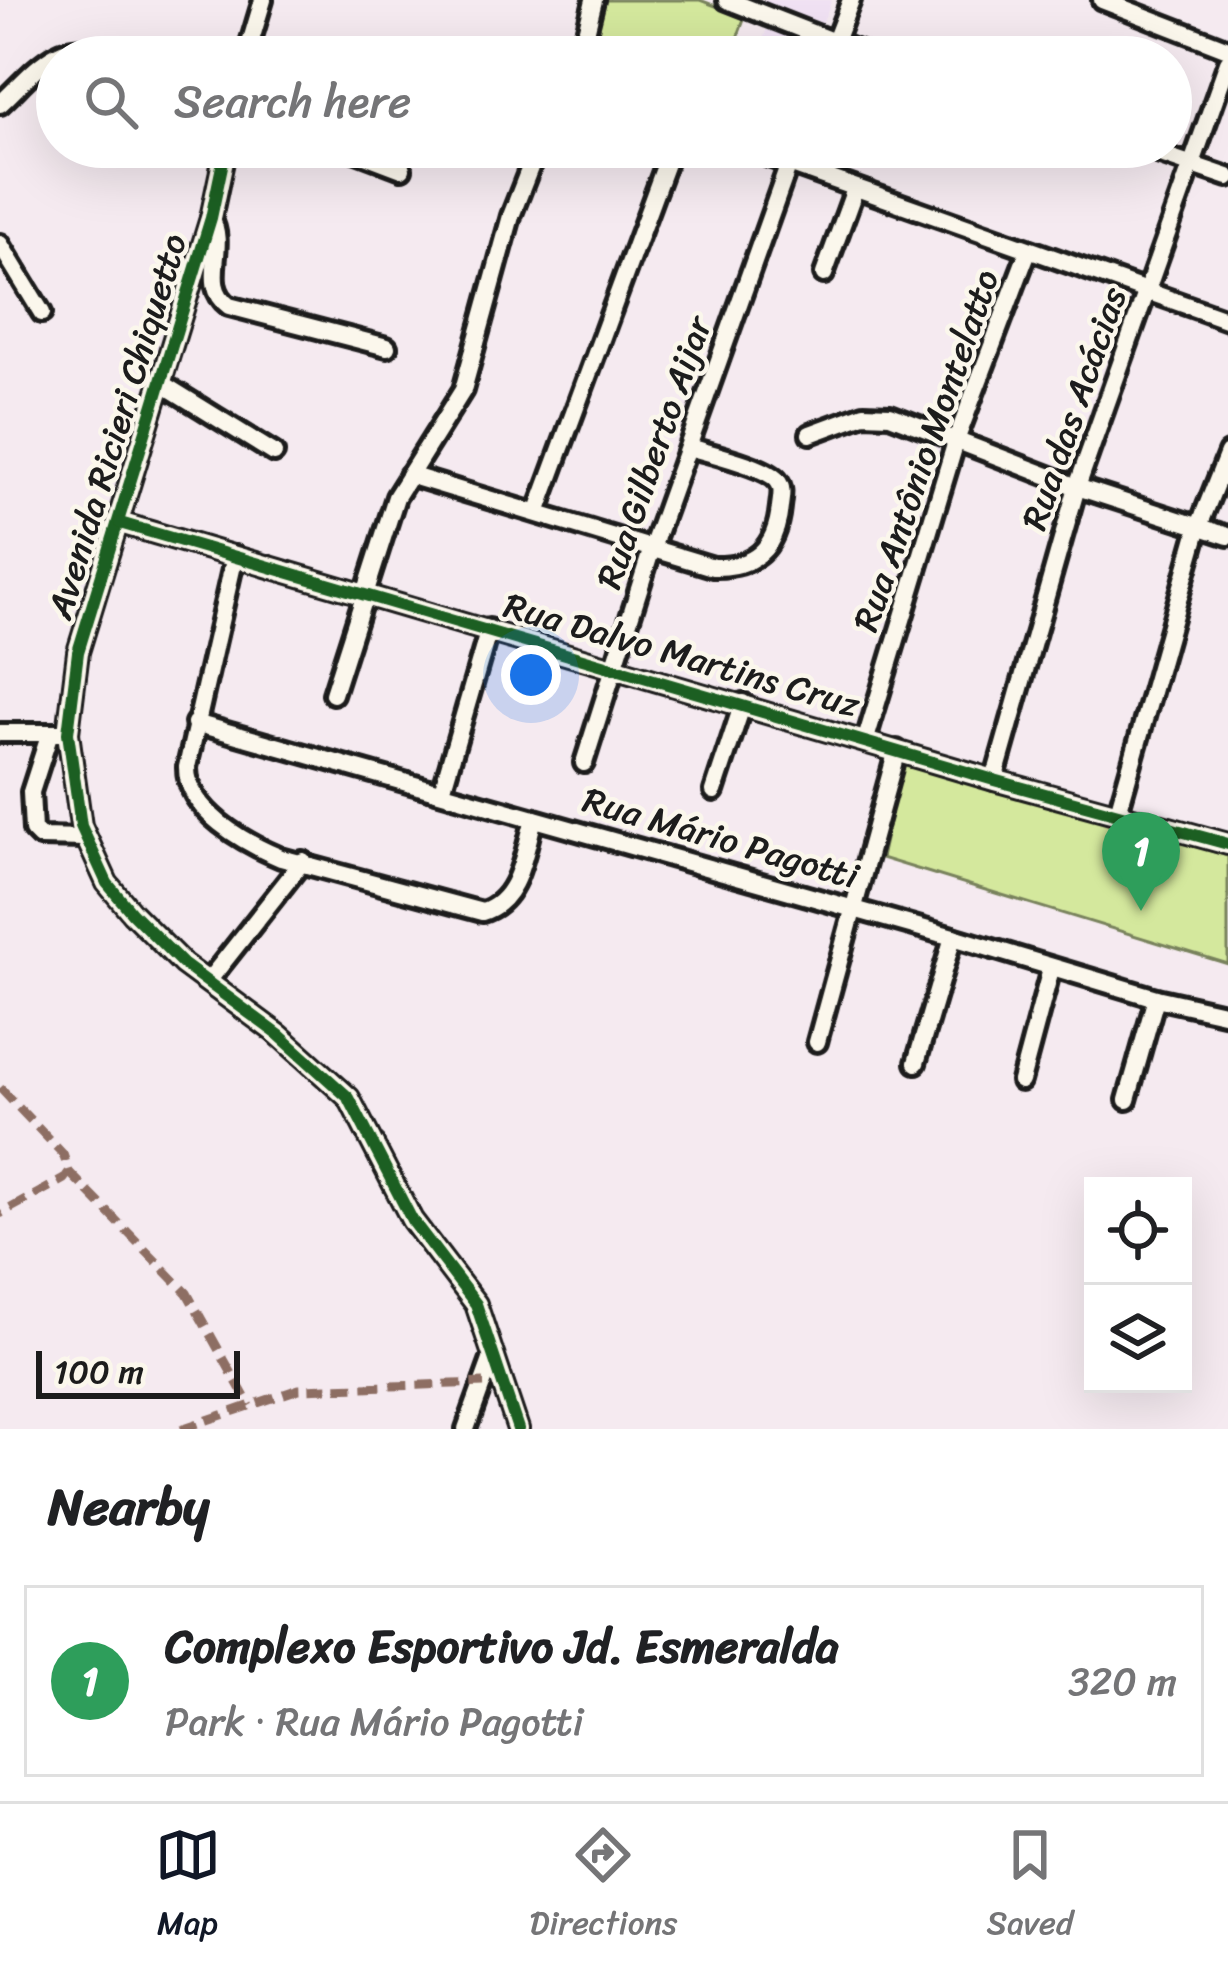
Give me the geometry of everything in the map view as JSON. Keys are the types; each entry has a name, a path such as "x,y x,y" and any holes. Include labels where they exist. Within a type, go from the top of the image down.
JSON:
{"street":[{"path":"252,36 263,0"},
{"path":"585,36 594,0"},
{"path":"727,0 800,36"},
{"path":"837,36 851,0"},
{"path":"1102,0 1228,49"},
{"name":"Rua das Acácias","path":"994,780 1077,488 1228,62"},
{"path":"0,104 36,72"},
{"path":"1194,165 1228,177"},
{"name":"Avenida Ricieri Chiquetto","path":"222,168 211,218 78,652 59,733 85,838 119,898 183,964 209,980 349,1098 412,1220 476,1304 491,1360 518,1429"},
{"path":"333,694 396,497 464,390 511,216 530,168"},
{"path":"538,513 664,168"},
{"name":"Rua Gilberto Aijar","path":"584,764 652,548 788,168"},
{"path":"815,168 855,189 1228,320"},
{"path":"824,274 855,189"},
{"path":"211,218 220,242 213,281 221,301 387,346"},
{"path":"0,244 42,313"},
{"name":"Rua Antônio Montelatto","path":"866,740 957,438 1028,251"},
{"path":"161,383 274,453"},
{"path":"810,434 878,413 957,438 1077,488 1228,536"},
{"path":"410,475 713,567 735,568 752,562 773,538 782,490 779,482 761,471 689,447"},
{"path":"1118,812 1199,526 1228,453"},
{"name":"Rua Dalvo Martins Cruz","path":"120,523 994,780 1228,844"},
{"path":"235,556 187,767 190,787 203,807 263,850 482,912 496,907 511,892 534,819"},
{"path":"442,790 489,629"},
{"path":"714,791 742,704"},
{"name":"Rua Mário Pagotti","path":"195,723 442,790 1051,969 1228,1014"},
{"path":"0,733 59,733 31,792 33,830 40,837 85,838"},
{"path":"817,1042 897,750"},
{"path":"209,980 303,862"},
{"path":"916,1063 952,937"},
{"path":"1021,1081 1051,969"},
{"path":"1127,1100 1156,998"},
{"path":"466,1429 491,1360"},
{"path":"477,1403 511,1406"}],"shaded area":[{"path":"759,0 832,0 821,26"}],"green space":[{"path":"601,0 700,0 745,17 738,36 595,36"},
{"path":"903,758 1228,856 1228,964 881,858"}],"marked path":[{"path":"0,1088 63,1154 69,1172 0,1214"},
{"path":"69,1172 187,1293 250,1406"},
{"path":"181,1429 299,1389 484,1383"}],"cycle path":[{"path":"222,168 211,218 78,652 68,733 81,826 107,883 132,913 183,964 279,1035 349,1098 412,1220 476,1304 518,1429"},
{"path":"120,523 994,780 1228,844"}],"place":[{"name":"Complexo Esportivo Jd. Esmeralda","path":"1141,911"}]}
